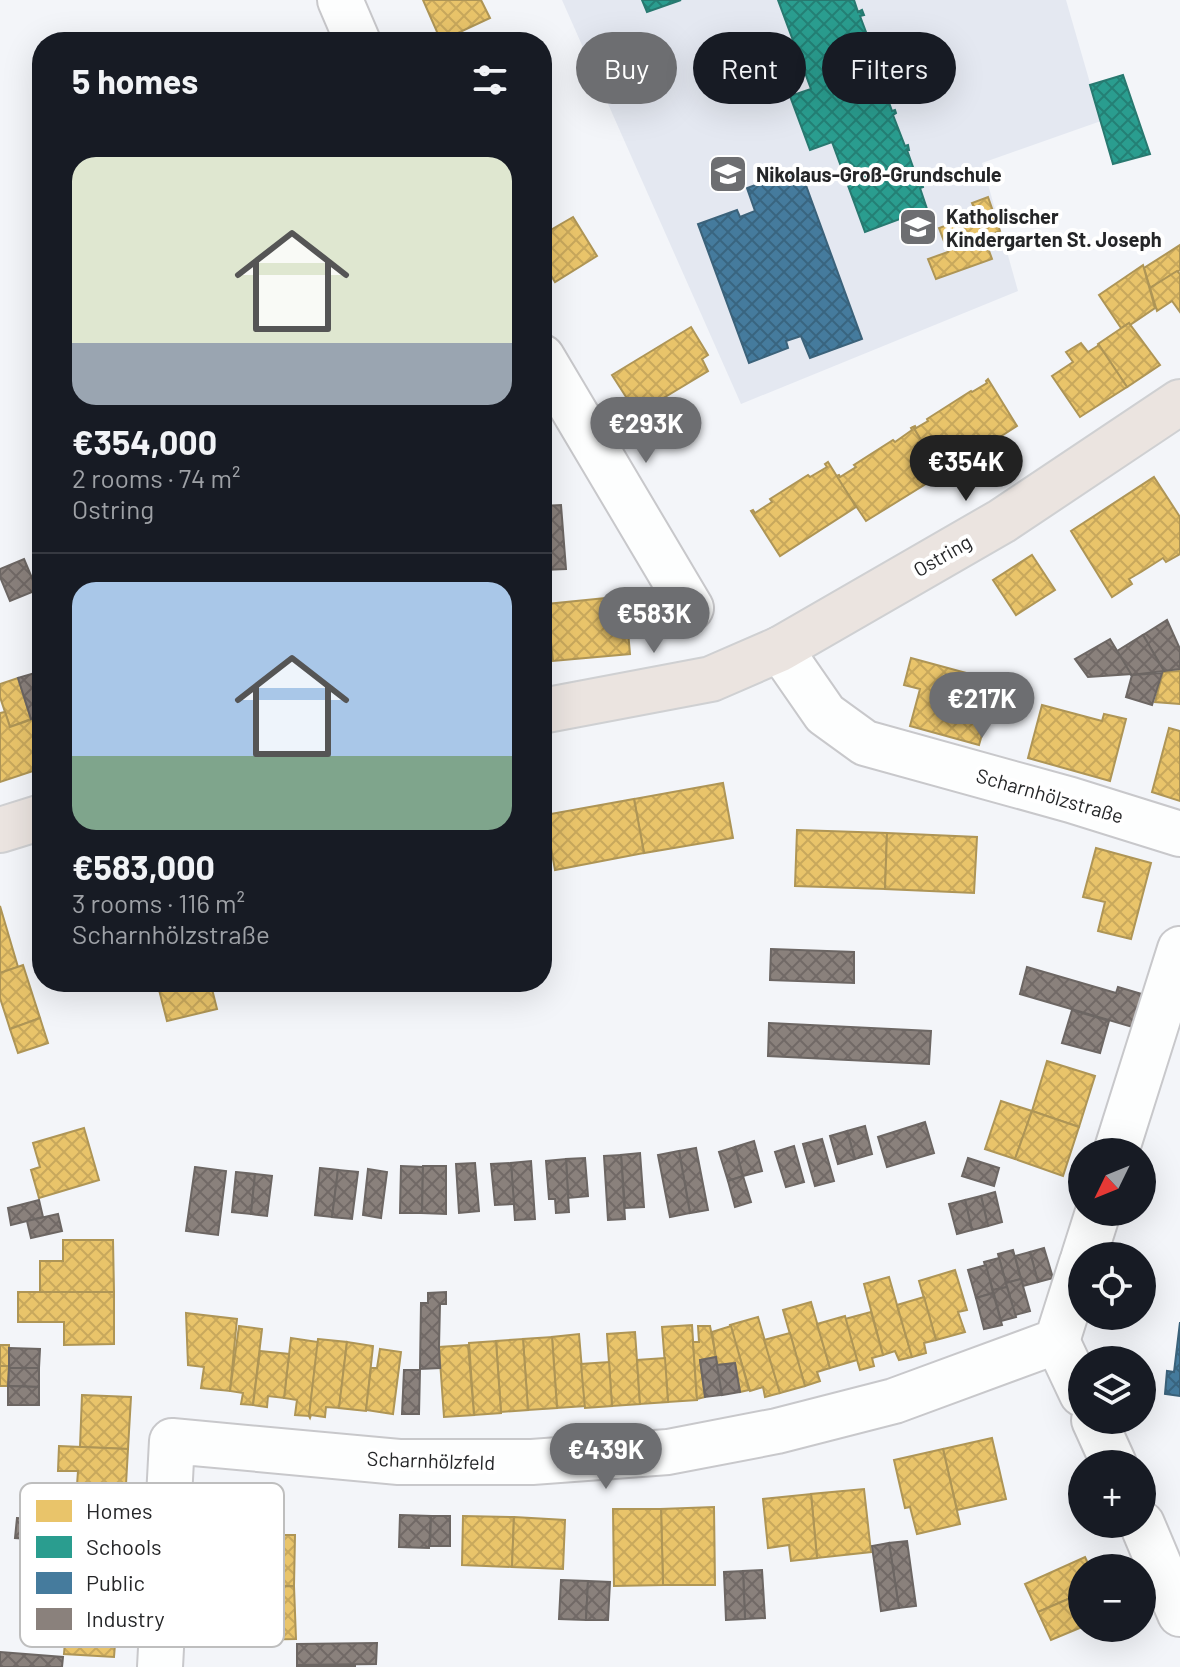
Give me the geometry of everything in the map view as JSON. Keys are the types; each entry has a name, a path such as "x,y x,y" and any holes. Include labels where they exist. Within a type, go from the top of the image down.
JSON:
{"main road":[{"name":"Ostring","path":"780,649 1002,521 1180,402"},
{"path":"552,709 711,679 780,649"},
{"path":"0,830 32,820"}],"street":[{"path":"340,0 354,32"},
{"path":"552,374 691,608"},
{"name":"Scharnhölzstraße","path":"780,649 825,714 865,743 1071,800 1180,834"},
{"path":"1120,1138 1180,949"},
{"path":"1068,1306 1057,1341 1068,1364"},
{"name":"Scharnhölzfeld","path":"170,1483 172,1441 399,1462 532,1462 668,1452 777,1431 894,1401 1057,1341"},
{"path":"1156,1532 1180,1614"},
{"name":"Scharnhölzfeld","path":"160,1667 161,1647"}],"shaded area":[{"path":"562,0 1066,0 1101,121 982,163 1018,291 741,404 608,104 677,104 677,32 576,32"}],"building: Homes":[{"path":"423,0 481,0 490,18 460,32 437,32"},
{"path":"988,197 1000,231 984,237 992,259 936,279 928,259 948,252 939,228 977,214 972,203"},
{"path":"573,217 597,256 555,282 552,277 552,229"},
{"path":"1180,245 1180,270 1150,288 1144,268"},
{"path":"1143,265 1155,308 1121,328 1099,295"},
{"path":"1177,271 1180,274 1180,312 1172,301 1157,311 1150,288"},
{"path":"1129,323 1160,365 1127,387 1098,344"},
{"path":"691,327 708,355 702,359 708,371 637,414 612,375"},
{"path":"1081,343 1088,352 1099,345 1127,387 1080,417 1052,376 1073,362 1066,352"},
{"path":"988,379 1017,426 942,474 913,427 928,421 987,383"},
{"path":"913,427 942,474 866,521 836,476 840,477 856,467 854,465 893,440 895,442"},
{"path":"828,462 856,507 780,556 751,511 755,513 772,502 770,499 827,467 825,464"},
{"path":"1154,477 1180,517 1180,554 1166,562 1163,558 1129,579 1132,584 1112,597 1071,531"},
{"path":"1032,555 1055,590 1016,615 993,580"},
{"path":"625,596 630,654 553,661 552,603"},
{"path":"911,658 981,677 975,698 991,703 979,745 910,726 920,689 904,685"},
{"path":"1180,671 1180,704 1155,702 1163,672"},
{"path":"18,678 31,719 10,727 0,697 0,684"},
{"path":"1042,705 1102,721 1104,714 1126,719 1110,781 1028,758"},
{"path":"5,712 10,727 32,719 32,771 0,782 0,713"},
{"path":"1169,728 1180,731 1180,801 1152,792"},
{"path":"723,783 733,838 644,853 634,799"},
{"path":"634,799 644,853 555,870 552,814"},
{"path":"797,830 887,833 885,889 795,886"},
{"path":"887,833 977,837 974,893 885,889"},
{"path":"1096,848 1151,863 1131,939 1098,931 1105,902 1083,897"},
{"path":"0,906 18,967 0,973"},
{"path":"23,965 40,1018 10,1029 0,998 0,973"},
{"path":"160,992 213,992 217,1009 167,1021"},
{"path":"40,1018 48,1043 18,1053 10,1029"},
{"path":"1047,1061 1095,1076 1079,1127 1032,1111"},
{"path":"1001,1101 1032,1111 1015,1159 985,1149"},
{"path":"1032,1111 1079,1127 1075,1138 1068,1138 1068,1161 1063,1176 1015,1159"},
{"path":"84,1128 99,1180 39,1198 31,1170 40,1167 33,1143"},
{"path":"63,1240 113,1240 114,1292 40,1292 40,1261 63,1261"},
{"path":"955,1270 967,1310 958,1312 965,1332 936,1340 919,1281"},
{"path":"889,1277 912,1357 899,1360 895,1351 883,1355 864,1284"},
{"path":"18,1292 114,1292 114,1344 64,1345 64,1322 18,1322"},
{"path":"924,1297 936,1340 924,1343 926,1353 912,1357 897,1305"},
{"path":"811,1302 830,1368 817,1372 820,1381 805,1386 783,1310"},
{"path":"871,1312 883,1355 872,1358 874,1366 860,1370 845,1319"},
{"path":"186,1313 237,1319 230,1391 201,1388 204,1367 188,1365"},
{"path":"845,1316 857,1360 830,1368 817,1324"},
{"path":"758,1317 780,1393 765,1397 763,1387 750,1391 730,1325"},
{"path":"692,1325 697,1400 668,1402 662,1327"},
{"path":"239,1326 262,1329 253,1405 241,1404 243,1393 230,1391"},
{"path":"698,1326 710,1326 716,1357 700,1360 705,1397 697,1399 693,1342 699,1342"},
{"path":"731,1326 749,1390 740,1392 735,1363 717,1365 712,1332"},
{"path":"635,1332 640,1404 612,1406 607,1334"},
{"path":"790,1333 805,1386 780,1393 764,1340"},
{"path":"579,1334 585,1406 557,1408 552,1337"},
{"path":"552,1337 557,1408 528,1410 523,1339"},
{"path":"291,1338 318,1342 309,1416 295,1415 297,1400 284,1398"},
{"path":"318,1339 347,1342 339,1408 326,1407 325,1417 311,1415 310,1418 309,1416"},
{"path":"523,1339 528,1410 501,1412 496,1341"},
{"path":"496,1341 501,1413 474,1415 469,1343"},
{"path":"347,1342 373,1346 366,1411 339,1408"},
{"path":"0,1345 9,1345 9,1366 0,1366"},
{"path":"468,1345 474,1415 444,1417 439,1347"},
{"path":"380,1349 401,1352 393,1414 366,1410 371,1368 377,1368"},
{"path":"260,1351 289,1354 284,1398 268,1396 267,1407 253,1405"},
{"path":"665,1358 668,1402 640,1404 637,1360"},
{"path":"609,1362 612,1406 585,1408 581,1364"},
{"path":"0,1366 9,1366 8,1386 0,1386"},
{"path":"82,1395 131,1397 128,1449 80,1447"},
{"path":"992,1438 1006,1499 957,1510 943,1449"},
{"path":"59,1446 128,1449 126,1483 77,1483 78,1471 58,1471"},
{"path":"943,1449 960,1524 917,1534 910,1507 905,1508 894,1460"},
{"path":"864,1489 871,1552 817,1558 811,1494"},
{"path":"811,1494 817,1558 791,1561 789,1545 768,1548 763,1499"},
{"path":"714,1507 715,1585 663,1585 661,1509"},
{"path":"613,1509 661,1509 663,1585 614,1586"},
{"path":"463,1516 514,1517 512,1567 462,1565"},
{"path":"514,1517 565,1520 563,1569 512,1567"},
{"path":"284,1535 295,1535 294,1586 284,1586"},
{"path":"1068,1565 1068,1599 1038,1612 1025,1584"},
{"path":"284,1586 294,1586 296,1639 284,1639"},
{"path":"1068,1599 1068,1633 1051,1640 1038,1612"},
{"path":"65,1647 115,1647 114,1657 64,1654"}],"building: Schools":[{"path":"642,0 681,0 647,12"},
{"path":"778,0 854,0 858,12 862,10 864,15 860,16 866,32 822,32 822,104 890,104 892,111 895,110 893,115 905,146 908,145 919,184 922,183 923,187 920,188 927,209 865,232 832,142 810,150 793,104 806,104 806,91 811,89 806,76 806,32 790,32"},
{"path":"1123,75 1150,154 1113,164 1090,85"}],"building: Public":[{"path":"800,169 862,339 810,358 801,336 786,341 788,348 749,363 698,224 737,210 740,217 755,211 747,188"},
{"path":"1180,1322 1180,1396 1165,1394 1167,1371 1174,1372"}],"building: Industry":[{"path":"552,505 561,505 566,569 552,570"},
{"path":"24,559 32,578 32,592 10,601 0,569"},
{"path":"1167,620 1180,649 1180,669 1164,671 1143,635"},
{"path":"1143,635 1164,671 1131,675 1117,651"},
{"path":"1110,639 1131,674 1088,677 1075,659"},
{"path":"1162,673 1152,705 1126,697 1132,675"},
{"path":"32,674 32,719 31,719 18,678"},
{"path":"771,949 854,952 854,983 770,980"},
{"path":"1027,967 1116,993 1118,987 1145,995 1136,1028 1020,994"},
{"path":"1072,1010 1109,1021 1100,1053 1062,1043"},
{"path":"769,1023 931,1031 929,1064 768,1056"},
{"path":"925,1122 934,1153 887,1167 878,1137"},
{"path":"865,1126 872,1154 855,1159 847,1131"},
{"path":"847,1131 855,1159 838,1164 830,1136"},
{"path":"822,1139 834,1181 815,1186 803,1144"},
{"path":"754,1141 762,1171 743,1176 735,1147"},
{"path":"794,1146 804,1182 786,1187 775,1152"},
{"path":"735,1147 743,1176 728,1181 719,1152"},
{"path":"696,1148 708,1210 690,1213 679,1151"},
{"path":"679,1151 690,1213 670,1217 658,1155"},
{"path":"640,1153 644,1207 625,1208 621,1155"},
{"path":"621,1155 625,1219 608,1220 604,1156"},
{"path":"585,1158 588,1196 568,1198 566,1159"},
{"path":"968,1158 999,1168 994,1186 962,1176"},
{"path":"566,1159 569,1212 556,1213 555,1199 549,1199 546,1161"},
{"path":"531,1161 535,1219 515,1220 511,1163"},
{"path":"475,1163 479,1211 459,1213 456,1164"},
{"path":"511,1163 514,1204 495,1205 491,1164"},
{"path":"401,1166 423,1167 422,1213 400,1213"},
{"path":"423,1166 446,1166 446,1214 422,1213"},
{"path":"195,1167 226,1171 218,1235 186,1231"},
{"path":"320,1168 338,1170 332,1217 315,1215"},
{"path":"368,1169 387,1172 381,1218 363,1215"},
{"path":"338,1170 358,1172 352,1219 332,1217"},
{"path":"236,1172 255,1174 251,1214 232,1212"},
{"path":"255,1174 272,1176 267,1216 251,1214"},
{"path":"743,1176 751,1202 735,1207 728,1181"},
{"path":"995,1192 1002,1222 988,1226 981,1196"},
{"path":"981,1196 988,1226 972,1230 965,1200"},
{"path":"39,1200 43,1217 11,1225 8,1208"},
{"path":"965,1200 972,1230 957,1234 949,1204"},
{"path":"58,1214 62,1231 31,1238 27,1221"},
{"path":"1044,1248 1053,1278 1038,1282 1030,1252"},
{"path":"1013,1250 1021,1279 1006,1283 998,1254"},
{"path":"1030,1252 1038,1282 1023,1286 1015,1256"},
{"path":"999,1258 1007,1287 993,1290 984,1262"},
{"path":"986,1265 993,1293 976,1298 968,1270"},
{"path":"1021,1279 1030,1311 1015,1315 1006,1283"},
{"path":"1007,1287 1016,1317 1001,1321 993,1290"},
{"path":"446,1292 446,1304 440,1304 440,1368 420,1369 421,1303 428,1303 428,1293"},
{"path":"993,1293 1002,1325 984,1329 976,1298"},
{"path":"9,1348 40,1349 39,1368 9,1368"},
{"path":"716,1357 722,1395 705,1397 700,1360"},
{"path":"735,1363 740,1392 722,1395 717,1365"},
{"path":"9,1368 39,1368 39,1387 8,1386"},
{"path":"404,1370 420,1370 419,1414 402,1414"},
{"path":"8,1386 39,1387 39,1405 8,1405"},
{"path":"400,1515 431,1516 429,1548 399,1547"},
{"path":"431,1516 450,1516 450,1546 430,1546"},
{"path":"17,1518 20,1518 20,1538 15,1538"},
{"path":"907,1541 916,1606 899,1608 889,1543"},
{"path":"889,1543 899,1608 881,1611 872,1546"},
{"path":"762,1570 765,1618 745,1619 743,1571"},
{"path":"743,1571 745,1619 726,1620 724,1572"},
{"path":"561,1580 588,1581 586,1620 559,1619"},
{"path":"588,1581 610,1582 608,1620 586,1620"},
{"path":"377,1643 376,1664 297,1665 297,1644"},
{"path":"0,1652 63,1657 62,1667 0,1667"},
{"path":"355,1665 355,1667 297,1667"}],"place":[{"name":"Nikolaus-Groß-Grundschule","path":"728,174"},
{"name":"Katholischer Kindergarten St. Joseph","path":"918,227"}]}
